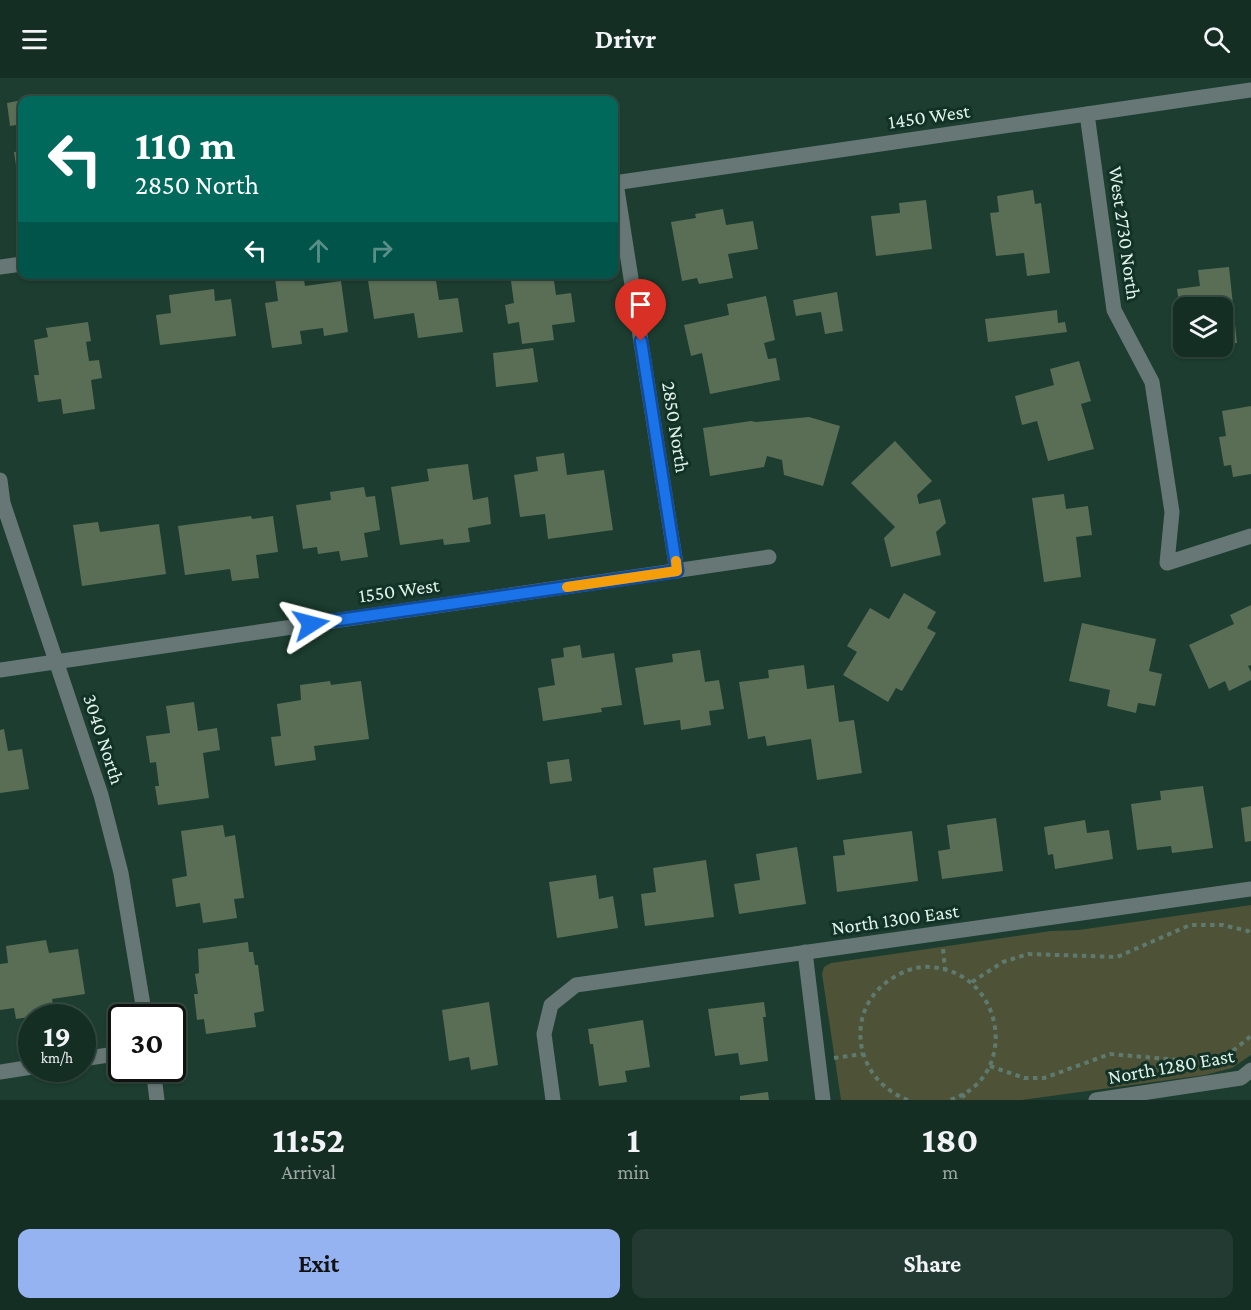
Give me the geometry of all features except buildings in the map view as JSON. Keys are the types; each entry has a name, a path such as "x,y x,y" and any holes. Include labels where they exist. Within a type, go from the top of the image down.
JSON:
{"street":[{"name":"1450 West","path":"618,183 1251,90"},
{"name":"West 2730 North","path":"1087,114 1114,310 1152,382 1172,512 1167,563 1251,536"},
{"name":"2850 North","path":"618,202 677,571"},
{"path":"0,267 18,265"},
{"name":"3040 North","path":"0,480 3,502 101,795 121,873 143,1004"},
{"name":"1550 West","path":"0,670 769,557"},
{"name":"North 1300 East","path":"553,1100 544,1034 551,1005 576,985 1251,889"},
{"path":"805,952 823,1100"},
{"path":"0,1072 18,1069"},
{"name":"North 1280 East","path":"1096,1100 1241,1078 1251,1070"},
{"path":"155,1082 157,1100"}],"path":[{"path":"972,982 1003,962 1028,954 1117,957 1190,925 1223,925 1248,930 1251,934"},
{"path":"908,1100 893,1095 876,1080 865,1061 860,1040 862,1017 871,997 886,981 906,970 929,967 951,970 972,982 987,999 995,1021 996,1044 990,1066 976,1084 949,1100"},
{"path":"990,1066 1024,1078 1044,1078 1110,1054 1212,1061 1229,1054 1251,1036"},
{"path":"818,1061 863,1054"},
{"path":"962,1094 966,1100"}],"green space":[{"path":"1251,905 1251,1055 1232,1068 1205,1075 1022,1100 841,1100 822,974 824,967 831,963"}],"slow traffic":[{"path":"567,587 677,571 676,561"}],"route":[{"path":"311,624 677,571 641,341"}]}
